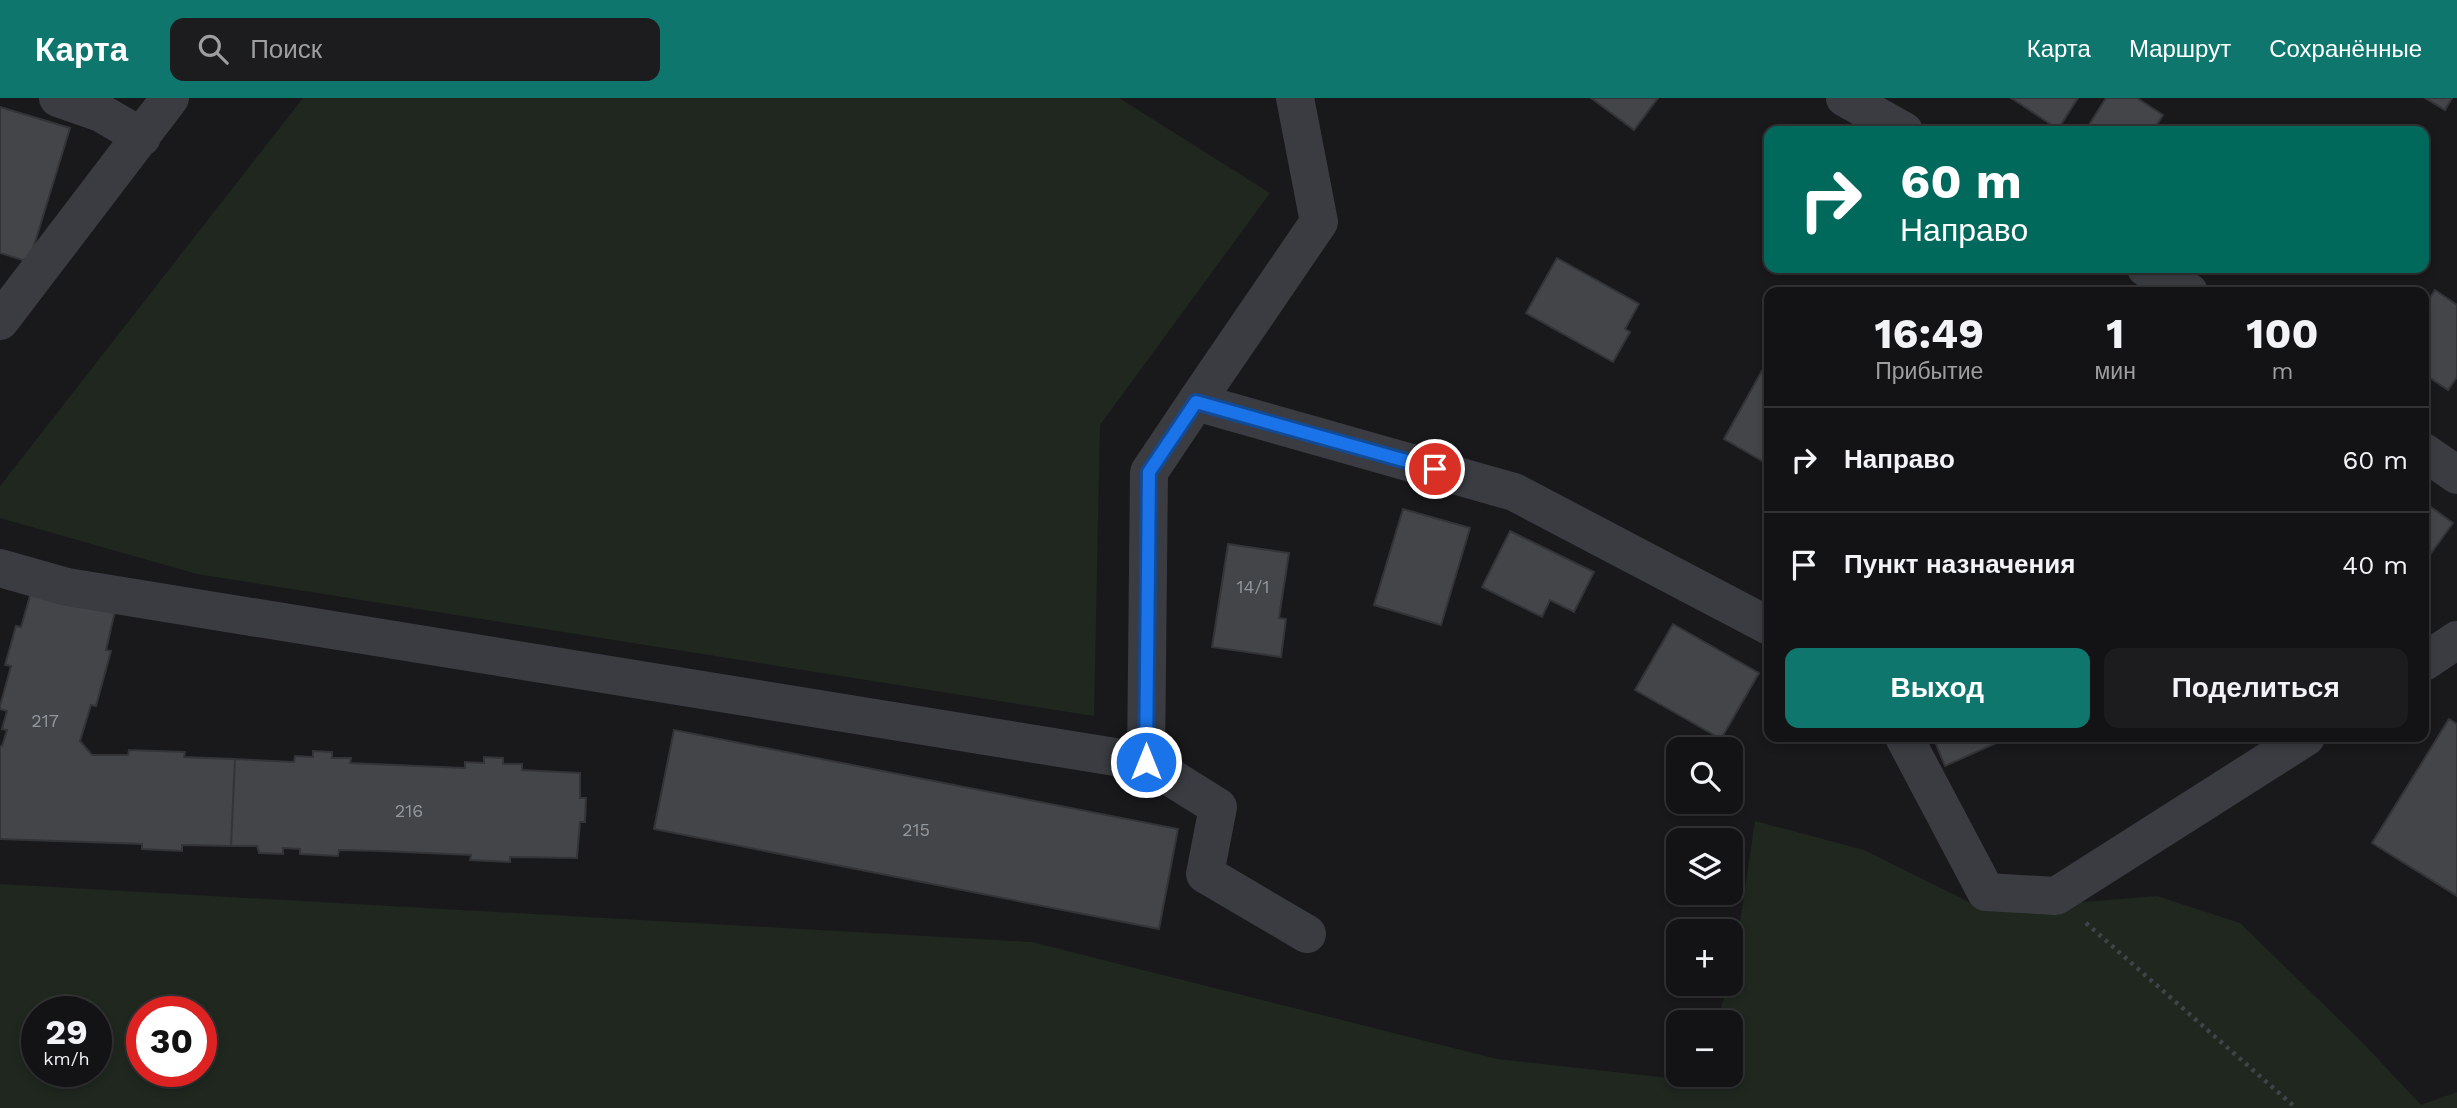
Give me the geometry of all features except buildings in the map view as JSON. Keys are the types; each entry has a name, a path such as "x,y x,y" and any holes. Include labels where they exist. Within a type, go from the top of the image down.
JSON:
{"street":[{"path":"58,98 101,113 142,137"},
{"path":"0,321 170,98"},
{"path":"1146,762 1149,472 1319,222 1295,98"},
{"path":"1845,98 1895,126"},
{"path":"2155,273 2180,287"},
{"path":"1196,402 1514,492 1764,623"},
{"path":"2429,455 2457,475"},
{"path":"0,568 67,587 1146,762 1218,807 1205,874 1307,934"},
{"path":"2429,659 2457,640"},
{"path":"1907,742 1986,892 2056,896 2298,742"}],"path":[{"path":"2056,896 2296,1108"}],"shaded area":[{"path":"303,98 1119,98 1270,193 1100,425 1094,716 197,574 0,518 0,486"},
{"path":"1755,821 1864,850 1985,910 2157,896 2240,923 2362,1042 2421,1105 2457,1092 2457,1108 0,1108 0,884 1032,942 1497,1059 1666,1078 1666,1087 1743,1087 1743,1010 1720,1010 1725,996 1743,996 1743,919 1741,919"}],"route":[{"path":"1146,762 1149,472 1196,402 1435,469"}]}
